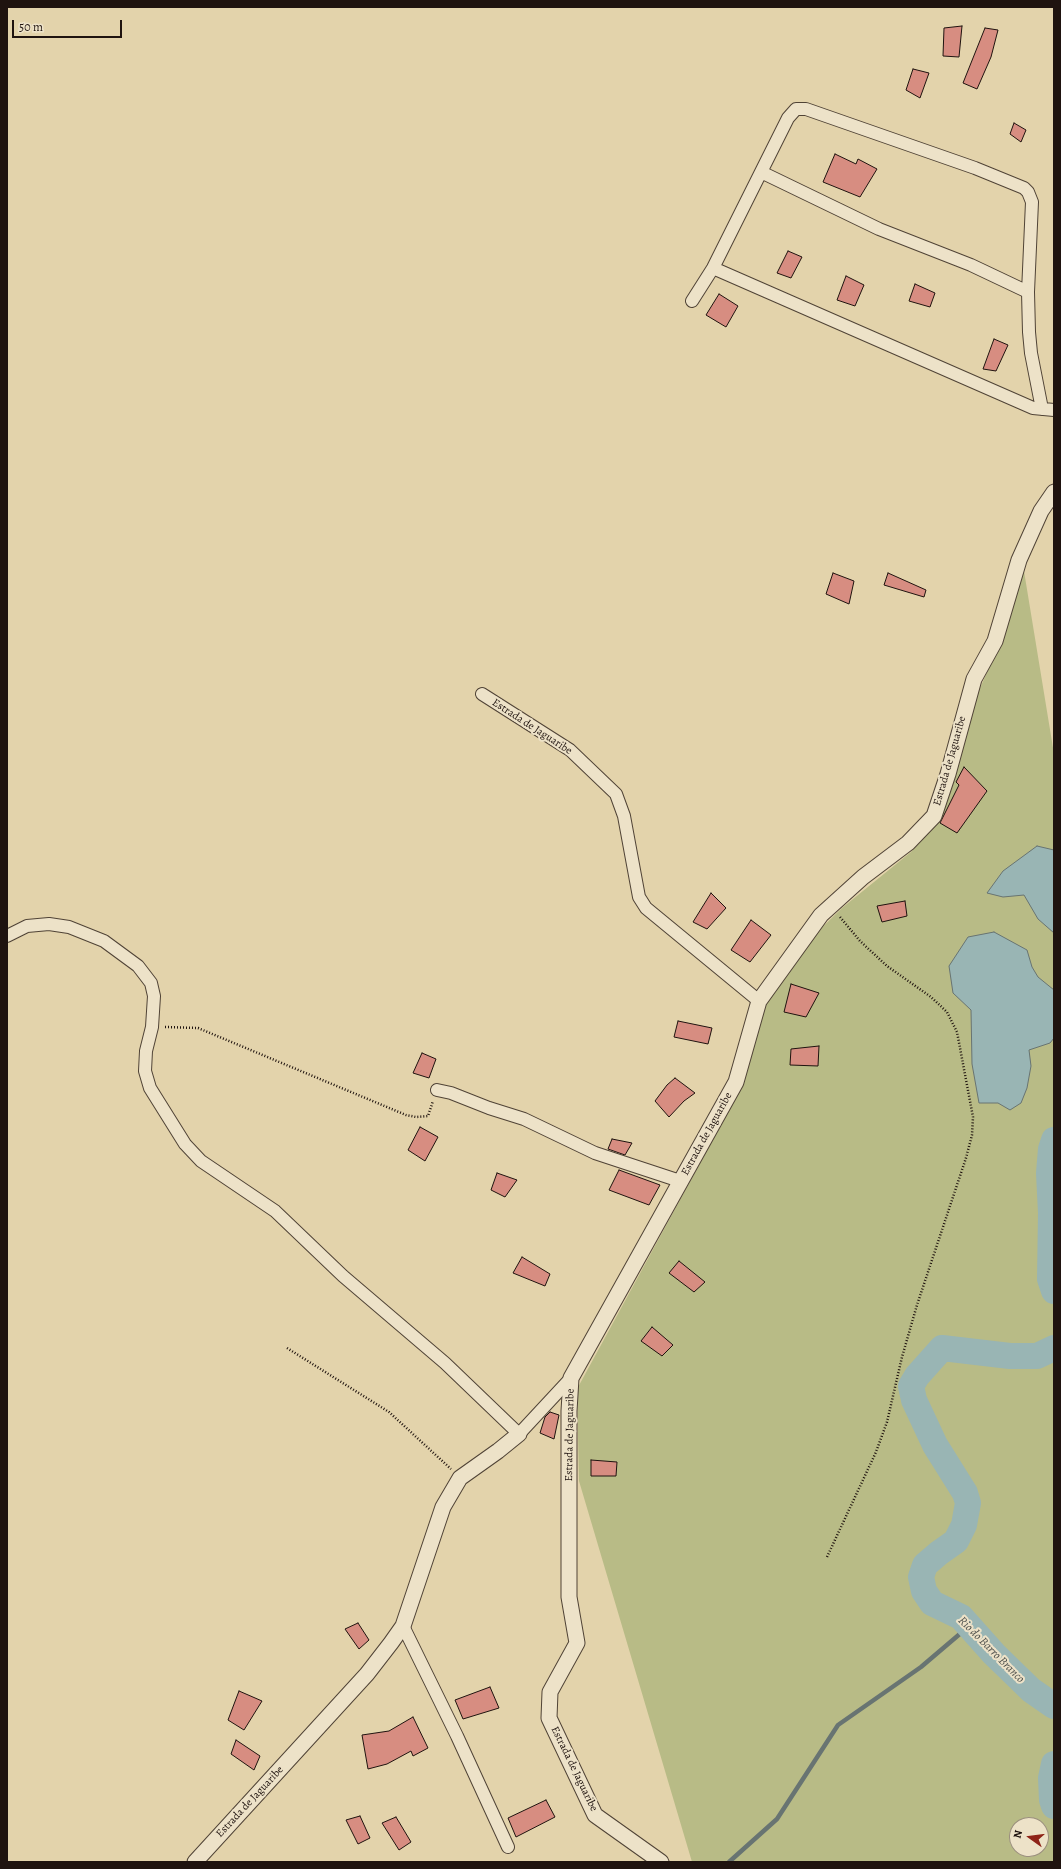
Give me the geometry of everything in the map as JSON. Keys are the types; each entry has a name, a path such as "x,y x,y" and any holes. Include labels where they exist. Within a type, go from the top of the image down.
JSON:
{"street":[{"path":"692,300 713,268 788,118 796,109 802,108 975,168 1024,188 1031,196 1028,292 1031,353 1048,410 1032,408 713,268"},
{"path":"761,172 879,229 971,265 1028,292"},
{"name":"Estrada de Jaguaribe","path":"661,1862 595,1814 549,1718 550,1692 577,1643 569,1596 569,1411 571,1378 736,1082 759,1001 821,915 863,877 908,843 934,816 948,774 974,679 995,641 1019,560 1041,511 1054,492"},
{"name":"Estrada de Jaguaribe","path":"482,694 570,750 616,794 624,816 640,897 646,908 759,1001"},
{"path":"7,936 27,926 49,924 70,927 104,941 138,966 151,983 154,996 152,1028 146,1051 145,1071 150,1088 185,1144 201,1161 275,1211 343,1276 445,1363 519,1434 571,1378"},
{"path":"437,1090 524,1119 595,1153 680,1181"},
{"name":"Estrada de Jaguaribe","path":"195,1862 367,1674 403,1626 443,1507 460,1478 519,1434"},
{"path":"403,1626 457,1736 508,1847"}],"path":[{"path":"827,1557 876,1452 887,1422 902,1357 917,1305 966,1158 972,1135 973,1117 957,1032 947,1012 931,997 887,966 860,941 830,906"},
{"path":"152,1028 171,1026 198,1028 416,1117 428,1116 437,1090"},
{"path":"287,1348 389,1412 460,1478"}],"green space":[{"path":"1023,565 1054,754 1054,1862 692,1862 579,1481 577,1389 723,1121 763,1007 803,946 842,908 911,852 937,817 976,697 1001,641"}],"water":[{"path":"1037,846 1054,850 1054,933 1038,919 1024,895 1003,897 987,893 1003,871"},
{"path":"994,932 1027,950 1032,967 1038,977 1054,990 1054,1038 1050,1043 1029,1050 1031,1066 1027,1088 1021,1103 1010,1110 998,1103 979,1103 972,1064 971,1010 953,993 949,966 968,937"}],"building":[{"path":"962,26 959,57 943,56 944,28"},
{"path":"985,28 998,30 991,57 977,89 963,83"},
{"path":"913,69 929,73 920,98 906,90"},
{"path":"1014,123 1026,130 1021,142 1010,134"},
{"path":"835,154 856,164 858,159 877,169 860,197 823,182"},
{"path":"788,251 802,257 791,278 777,273"},
{"path":"846,276 864,285 855,306 837,300"},
{"path":"915,284 935,293 930,307 909,301"},
{"path":"719,294 738,306 726,327 706,315"},
{"path":"994,339 1008,345 996,371 983,369"},
{"path":"833,573 854,581 849,604 826,594"},
{"path":"888,573 926,590 924,597 884,585"},
{"path":"964,767 987,791 957,833 940,823 959,785 956,782"},
{"path":"711,893 726,908 707,929 693,922"},
{"path":"905,901 907,916 882,922 877,906"},
{"path":"751,920 771,935 750,962 731,950"},
{"path":"791,984 819,993 806,1017 784,1012"},
{"path":"678,1021 712,1028 708,1044 674,1037"},
{"path":"819,1046 818,1066 790,1065 791,1049"},
{"path":"422,1053 436,1059 429,1078 413,1073"},
{"path":"675,1078 695,1093 684,1101 669,1117 655,1101 667,1085"},
{"path":"420,1127 438,1137 425,1161 408,1150"},
{"path":"612,1139 632,1143 625,1155 608,1149"},
{"path":"619,1170 660,1185 649,1205 609,1190"},
{"path":"497,1173 517,1180 505,1197 491,1190"},
{"path":"522,1257 550,1274 545,1286 513,1273"},
{"path":"679,1261 705,1282 694,1292 669,1273"},
{"path":"652,1327 673,1345 662,1356 641,1341"},
{"path":"550,1412 559,1415 554,1439 540,1433 545,1417"},
{"path":"591,1460 617,1462 616,1476 591,1476"},
{"path":"358,1623 369,1640 359,1649 345,1629"},
{"path":"490,1687 499,1708 463,1719 455,1700"},
{"path":"239,1691 262,1701 244,1730 228,1720"},
{"path":"413,1717 428,1748 413,1756 411,1751 387,1764 368,1769 362,1735 389,1731"},
{"path":"236,1740 260,1756 254,1770 231,1754"},
{"path":"546,1800 555,1817 516,1837 508,1818"},
{"path":"360,1816 370,1838 358,1844 346,1820"},
{"path":"396,1817 411,1842 399,1850 382,1823"}],"waterway":[{"name":"Rio do Barro Branco","path":"1054,1140 1051,1149 1049,1173 1051,1213 1050,1279 1054,1291"},
{"name":"Rio do Barro Branco","path":"1054,1348 1037,1356 1010,1356 942,1348 917,1376 911,1386 914,1400 935,1445 965,1493 968,1503 964,1525 956,1541 925,1565 921,1577 924,1591 932,1603 961,1617 994,1654 1031,1690 1054,1706"},
{"path":"729,1862 777,1819 838,1725 921,1667 968,1627"},
{"name":"Rio do Barro Branco","path":"1054,1764 1051,1778 1052,1800 1054,1806"}]}
